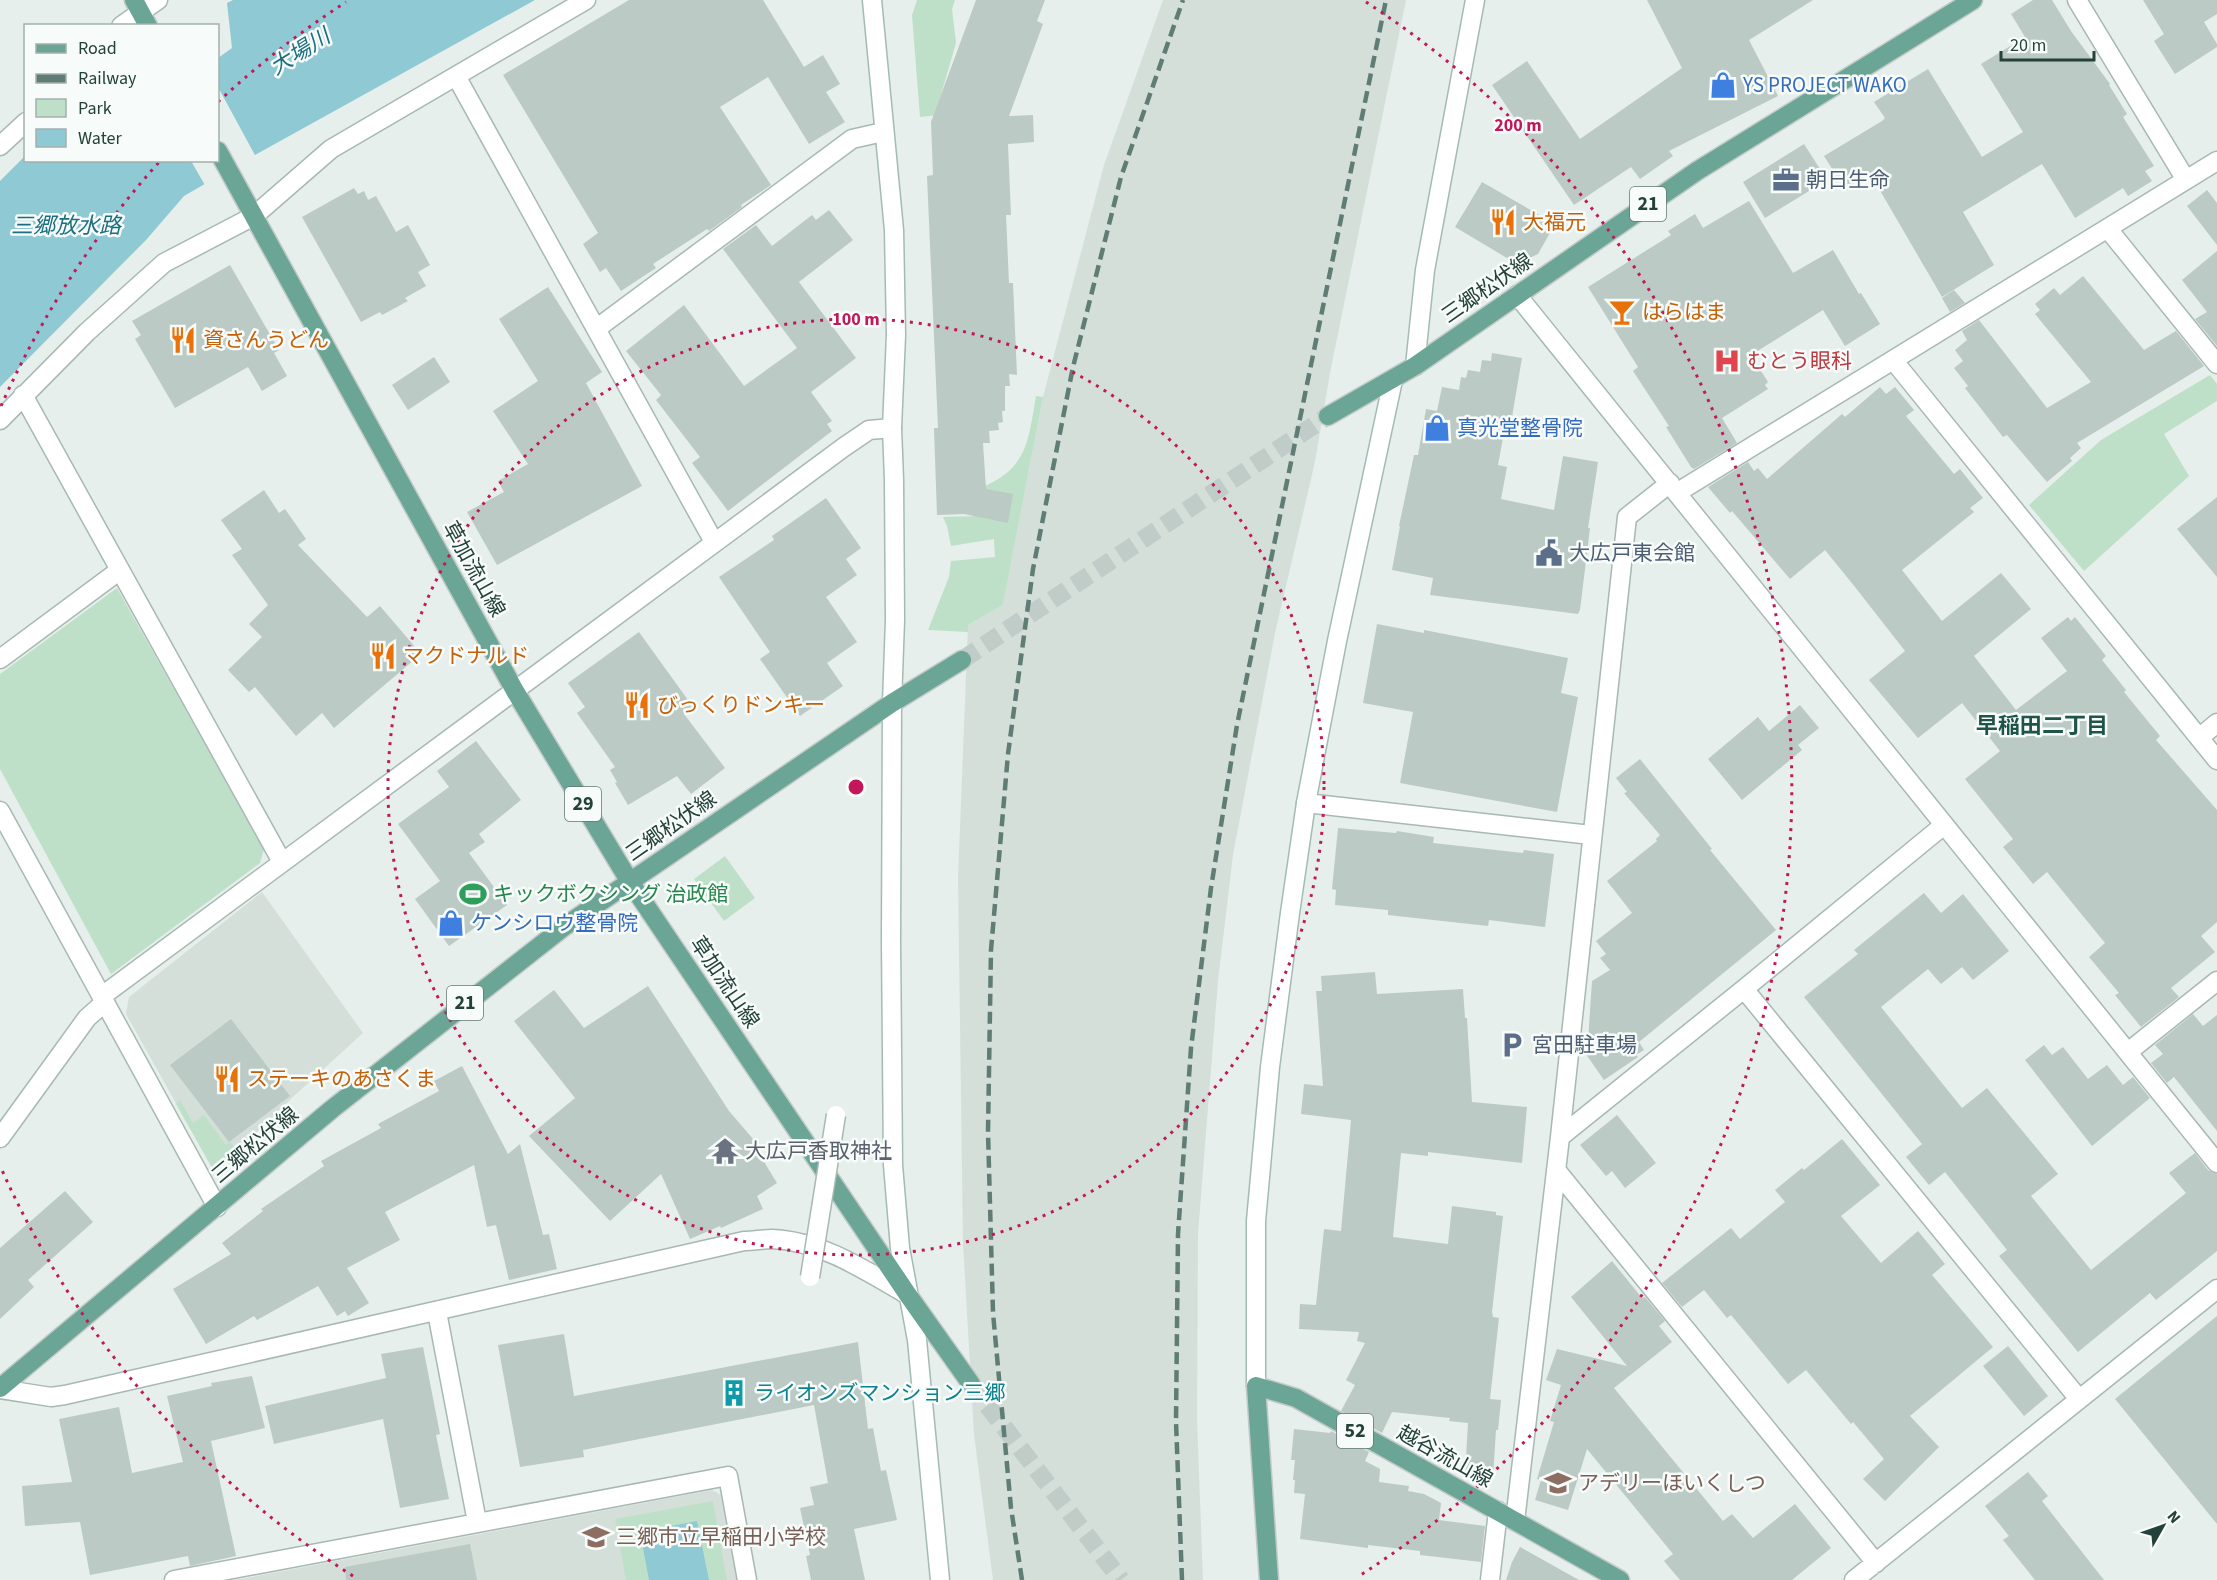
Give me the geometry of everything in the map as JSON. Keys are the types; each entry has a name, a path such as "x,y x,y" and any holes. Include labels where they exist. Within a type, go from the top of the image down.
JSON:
{"main road":[{"name":"三郷松伏線","path":"1328,416 1415,366 1697,171 1973,0"},
{"name":"草加流山線","path":"219,153 515,691 630,882 908,1295 971,1384"},
{"name":"三郷松伏線","path":"0,1389 332,1109 565,926 892,703 962,660"},
{"name":"越谷流山線","path":"1256,1386 1296,1398 1620,1580"},
{"path":"1256,1386 1269,1580"}],"street":[{"path":"124,24 158,0"},
{"path":"0,420 87,332 164,263 254,216 331,149 586,0"},
{"path":"872,0 894,230 896,335 892,428 895,608 892,703 891,951 893,1165 900,1248 921,1376 926,1450 940,1580"},
{"path":"1415,366 1425,270 1475,0"},
{"path":"2077,0 2186,180"},
{"path":"456,76 714,542"},
{"path":"0,147 24,124"},
{"path":"596,329 852,139 884,132"},
{"path":"1515,1521 1560,1137 1627,517 1893,360 2217,161"},
{"path":"2108,229 2217,364"},
{"path":"1517,295 2217,1163"},
{"path":"1893,360 2217,760"},
{"path":"1256,1386 1256,1221 1270,1067 1306,802 1337,641 1393,380"},
{"path":"24,394 282,862"},
{"path":"0,1138 87,1018 104,999 282,862 714,542 869,430 892,428"},
{"path":"0,659 120,570"},
{"path":"2199,738 2217,723"},
{"path":"1306,802 1591,835"},
{"path":"0,811 217,1207"},
{"path":"1560,1137 1744,990 1944,825"},
{"path":"2128,1052 2217,981"},
{"path":"1744,990 2079,1399"},
{"path":"810,1277 837,1115"},
{"path":"1556,1170 1876,1563"},
{"path":"0,1389 51,1397 65,1395 744,1241 772,1239 792,1242 842,1257 908,1295"},
{"path":"1854,1580 2217,1289"},
{"path":"437,1312 477,1522"},
{"path":"174,1580 728,1476 747,1580"},
{"path":"1490,1580 1498,1511"}],"shaded area":[{"path":"1163,0 1406,0 1330,373 1315,462 1275,633 1233,855 1218,981 1198,1234 1197,1419 1203,1580 993,1580 974,1435 963,1243 958,878 968,625 1003,605 1043,397 1104,165"},
{"path":"262,892 363,1033 215,1173 126,1014 129,997"},
{"name":"三郷市立早稲田小学校","path":"712,1490 721,1495 737,1580 236,1580"}],"green space":[{"path":"917,0 955,0 952,9 956,43 938,105 939,115 920,117 912,15"},
{"path":"2210,375 2217,384 2217,401 2164,434 2189,476 2084,571 2029,505 2101,440"},
{"path":"1036,396 1043,397 1003,605 968,625 968,632 928,630 949,577 951,561 995,557 994,539 951,546 943,517 980,516 978,489 1007,473 1016,464 1027,441"},
{"path":"117,588 264,849 260,863 111,974 0,769 0,674"},
{"path":"725,856 755,898 724,921 694,879"},
{"path":"180,1100 193,1123 204,1115 226,1145 230,1142 238,1151 215,1173 176,1104"},
{"path":"713,1501 727,1580 626,1580 615,1519"}],"water":[{"path":"233,0 535,0 184,196 146,240 0,387 0,181 24,157 24,162 219,162 219,57 232,48 227,3"},
{"path":"697,1521 709,1580 649,1580 640,1532"}],"pier":[{"path":"219,89 256,157 206,187 192,162 219,162"}],"building":[{"path":"629,0 763,0 804,67 823,55 840,84 826,92 845,122 809,144 768,77 720,107 771,185 741,205 742,207 709,231 707,229 653,264 656,268 621,291 606,268 600,272 583,244 598,233 503,75"},
{"path":"976,0 1045,0 1037,21 1043,24 1009,116 1033,115 1034,142 1008,144 1011,215 1006,215 1009,283 1013,283 1017,375 1009,374 1010,386 1005,386 1005,411 1002,411 1003,422 998,423 999,430 989,431 990,443 983,443 986,489 1013,494 1008,523 964,514 937,515 934,428 938,428 927,176 933,175 931,122"},
{"path":"1647,0 1813,0 1749,40 1778,96 1669,151 1673,156 1640,179 1631,167 1574,205 1492,85 1527,61 1580,139 1682,68"},
{"path":"2033,0 2052,0 2071,31 2110,84 2127,114 2123,117 2154,166 2145,171 2152,181 2128,196 2123,188 2075,218 2042,164 1963,212 1994,265 1942,297 1871,175 1846,191 1824,156 1882,121 1885,118 1874,102 1928,69 1982,157 2023,132 1981,64 2025,37 2011,14"},
{"path":"2143,0 2217,0 2217,14 2204,22 2217,47 2175,74 2154,41 2164,34"},
{"path":"1804,144 1827,180 1765,218 1743,182"},
{"path":"1482,182 1555,224 1538,254 1517,264 1455,227"},
{"path":"354,188 358,194 364,191 368,200 376,196 396,232 408,225 430,265 418,272 426,286 405,298 408,301 382,315 380,312 361,322 302,217"},
{"path":"2207,190 2217,203 2217,245 2187,206"},
{"path":"1749,201 1793,273 1833,250 1880,324 1845,346 1823,310 1751,355 1768,382 1765,385 1768,389 1722,418 1737,443 1694,469 1633,371 1638,367 1588,287 1671,235 1668,231 1695,214 1703,228"},
{"path":"829,210 853,240 799,282 856,358 811,392 832,421 827,424 832,431 728,511 692,463 700,457 656,400 661,395 626,351 684,305 744,386 797,348 723,249 756,225 772,246 812,215 816,220"},
{"path":"2217,251 2217,346 2195,319 2207,312 2182,280"},
{"path":"230,265 279,350 274,353 287,376 262,391 248,367 175,408 135,339 141,335 132,321"},
{"path":"2083,276 2144,350 2176,331 2204,366 2077,443 2081,448 2070,458 2072,461 2047,482 2007,435 2003,437 1965,388 1968,386 1954,368 1963,361 1955,350 1967,340 1962,331 1979,320 2047,408 2091,382 2035,314 2040,310 2035,304 2054,288 2060,295"},
{"path":"548,287 602,372 586,383 642,486 497,565 467,512 504,492 498,481 528,464 493,411 538,381 499,319"},
{"path":"1954,290 1965,303 1950,312 1942,298"},
{"path":"1492,353 1522,358 1512,417 1507,416 1498,465 1507,467 1501,499 1554,510 1563,456 1598,462 1578,614 1430,595 1433,578 1392,570 1399,526 1414,455 1418,455 1426,409 1437,411 1442,387 1459,390 1461,377 1466,378 1468,370 1480,372 1482,360 1491,361"},
{"path":"434,357 450,382 408,410 392,385"},
{"path":"1880,387 1886,394 1895,387 1914,410 1906,416 1954,474 1960,469 1983,498 1970,508 1974,512 1902,570 1942,621 2001,573 2031,609 1974,656 2016,710 2067,671 2041,638 2068,617 2071,621 2075,617 2106,656 2102,660 2126,690 2124,692 2160,736 2156,740 2217,810 2217,922 2201,936 2215,952 2171,988 2179,997 2141,1027 2115,995 2119,993 2089,957 2105,943 2047,872 2033,884 2003,847 2013,839 1965,779 2000,751 1962,703 1918,738 1869,680 1905,651 1825,550 1790,579 1732,511 1730,513 1708,487 1748,462 1754,471 1758,468 1767,479 1842,414 1845,417"},
{"path":"264,490 279,513 285,509 306,539 298,545 367,617 380,606 421,654 334,728 322,713 296,736 255,687 249,692 228,670 262,637 249,624 268,605 232,555 242,549 221,520"},
{"path":"2217,497 2217,577 2177,529"},
{"path":"826,498 861,548 846,559 857,575 826,597 857,642 827,663 843,686 800,716 760,659 770,652 719,577 774,540 772,536"},
{"path":"1377,624 1424,633 1424,630 1568,658 1561,693 1578,697 1557,812 1400,783 1413,712 1363,703"},
{"path":"639,632 693,707 684,714 725,768 691,794 677,776 628,805 610,770 615,767 577,713 585,707 568,683"},
{"path":"1800,705 1819,728 1798,745 1802,750 1742,800 1708,759 1758,717 1769,731"},
{"path":"476,741 521,800 479,834 485,842 469,853 507,905 449,946 415,899 440,881 398,824 449,787 437,771"},
{"path":"1640,759 1712,849 1710,850 1776,930 1639,1042 1644,1050 1636,1055 1638,1057 1604,1080 1583,1050 1591,1044 1588,1041 1592,981 1610,970 1600,958 1606,954 1596,941 1632,913 1607,881 1657,841 1660,835 1624,793 1627,792 1616,778"},
{"path":"1338,828 1396,833 1397,831 1434,837 1433,843 1523,853 1524,850 1554,854 1545,927 1489,920 1488,926 1388,915 1388,910 1335,905 1336,890 1332,889"},
{"path":"1924,893 1941,913 1963,894 2009,951 1973,980 1962,967 1941,984 1928,969 1881,1007 1962,1108 1987,1088 2058,1174 2031,1196 2091,1270 2186,1193 2169,1173 2195,1153 2208,1170 2217,1174 2217,1251 2156,1300 2150,1293 2078,1352 1999,1256 2007,1250 1945,1172 1929,1185 1906,1157 1922,1144 1804,997 1858,954 1854,950"},
{"path":"1375,972 1377,994 1463,989 1472,1102 1527,1107 1522,1163 1428,1152 1428,1156 1401,1153 1393,1237 1448,1244 1452,1206 1496,1212 1496,1215 1503,1216 1492,1312 1493,1317 1499,1318 1490,1399 1501,1400 1498,1430 1496,1430 1493,1477 1465,1475 1468,1423 1449,1421 1450,1418 1392,1412 1382,1433 1341,1411 1355,1385 1346,1380 1365,1343 1357,1341 1359,1332 1299,1329 1300,1304 1316,1305 1324,1229 1341,1231 1351,1120 1301,1114 1304,1084 1323,1086 1316,991 1322,991 1321,976"},
{"path":"648,986 729,1111 754,1140 752,1142 777,1183 757,1196 763,1209 690,1239 661,1174 610,1221 529,1136 575,1098 514,1021 554,990 584,1028"},
{"path":"2193,1014 2203,1026 2217,1015 2217,1131 2174,1077 2167,1083 2151,1063 2163,1054 2155,1045"},
{"path":"231,1019 290,1096 229,1142 170,1065"},
{"path":"2044,1045 2052,1055 2063,1047 2088,1079 2107,1065 2123,1085 2133,1077 2150,1098 2092,1146 2025,1060"},
{"path":"462,1066 508,1154 520,1144 543,1235 549,1234 557,1269 509,1280 496,1225 487,1227 474,1165 385,1212 400,1240 347,1268 369,1303 348,1316 345,1311 337,1316 318,1286 257,1320 254,1316 206,1344 173,1289 231,1254 222,1243 263,1211 261,1209 324,1166 321,1161 381,1128 378,1124 439,1091 434,1081"},
{"path":"1617,1115 1656,1163 1625,1188 1612,1171 1606,1176 1580,1145"},
{"path":"1842,1139 1880,1185 1841,1216 1881,1263 1918,1231 1945,1264 1932,1275 1993,1347 1910,1416 1939,1447 1885,1501 1863,1479 1884,1459 1806,1370 1788,1384 1731,1315 1727,1318 1704,1290 1682,1307 1662,1283 1731,1228 1740,1239 1785,1202 1775,1190"},
{"path":"65,1191 93,1222 28,1280 34,1287 0,1319 0,1248"},
{"path":"1612,1261 1642,1298 1645,1297 1665,1321 1659,1326 1672,1342 1614,1388 1723,1521 1732,1514 1753,1538 1795,1504 1831,1548 1792,1580 1680,1580 1664,1561 1673,1554 1587,1449 1568,1510 1535,1500 1541,1480 1537,1479 1554,1422 1550,1421 1561,1385 1546,1380 1557,1349 1627,1366 1571,1297"},
{"path":"2217,1316 2217,1524 2115,1399"},
{"path":"564,1334 574,1396 858,1342 868,1429 873,1428 881,1471 886,1470 897,1520 854,1529 865,1580 811,1580 806,1556 810,1555 800,1508 814,1505 810,1487 828,1483 814,1405 583,1450 584,1457 520,1467 498,1345"},
{"path":"2008,1346 2048,1396 2024,1416 1983,1366"},
{"path":"423,1347 440,1434 436,1435 449,1499 400,1508 383,1419 274,1444 265,1406 386,1378 381,1354"},
{"path":"252,1376 265,1428 211,1441 236,1556 190,1566 188,1556 90,1575 80,1522 25,1526 22,1486 72,1482 59,1419 119,1407 132,1473 183,1462 167,1396 212,1386 211,1383"},
{"path":"1294,1429 1330,1433 1331,1431 1369,1452 1365,1461 1380,1469 1379,1482 1409,1486 1408,1491 1424,1494 1441,1503 1439,1520 1485,1526 1481,1562 1420,1555 1420,1551 1368,1545 1368,1548 1300,1539 1305,1494 1294,1493 1295,1460 1291,1460"},
{"path":"2028,1472 2048,1496 2042,1501 2104,1580 2035,1580 2003,1540 2009,1536 1985,1506"},
{"path":"470,1544 477,1580 346,1580 345,1567"},
{"path":"1520,1547 1579,1580 1506,1580"}],"tunnel":[{"path":"962,660 1328,416"},
{"path":"971,1384 1121,1580"}],"railway":[{"path":"1022,1580 1011,1508 993,1313 988,1132 991,950 1008,754 1033,569 1073,367 1121,177 1183,0"},
{"path":"1182,1580 1176,1422 1178,1234 1191,1048 1211,888 1237,725 1386,0"}],"place":[{"name":"YS PROJECT WAKO","path":"1723,85"},
{"name":"朝日生命","path":"1786,180"},
{"name":"大福元","path":"1503,222"},
{"name":"はらはま","path":"1622,312"},
{"name":"資さんうどん","path":"183,340"},
{"name":"むとう眼科","path":"1727,361"},
{"name":"真光堂整骨院","path":"1437,428"},
{"name":"大広戸東会館","path":"1549,553"},
{"name":"マクドナルド","path":"383,656"},
{"name":"びっくりドンキー","path":"637,705"},
{"name":"キックボクシング 治政館","path":"473,894"},
{"name":"ケンシロウ整骨院","path":"451,923"},
{"name":"宮田駐車場","path":"1512,1045"},
{"name":"ステーキのあさくま","path":"227,1079"},
{"name":"大広戸香取神社","path":"725,1151"},
{"name":"ライオンズマンション三郷","path":"734,1393"},
{"name":"アデリーほいくしつ","path":"1558,1483"},
{"name":"三郷市立早稲田小学校","path":"596,1537"}],"district":[{"name":"早稲田二丁目","path":"2042,726"}],"water label":[{"name":"大場川","path":"300,52"},
{"name":"三郷放水路","path":"66,226"}]}
